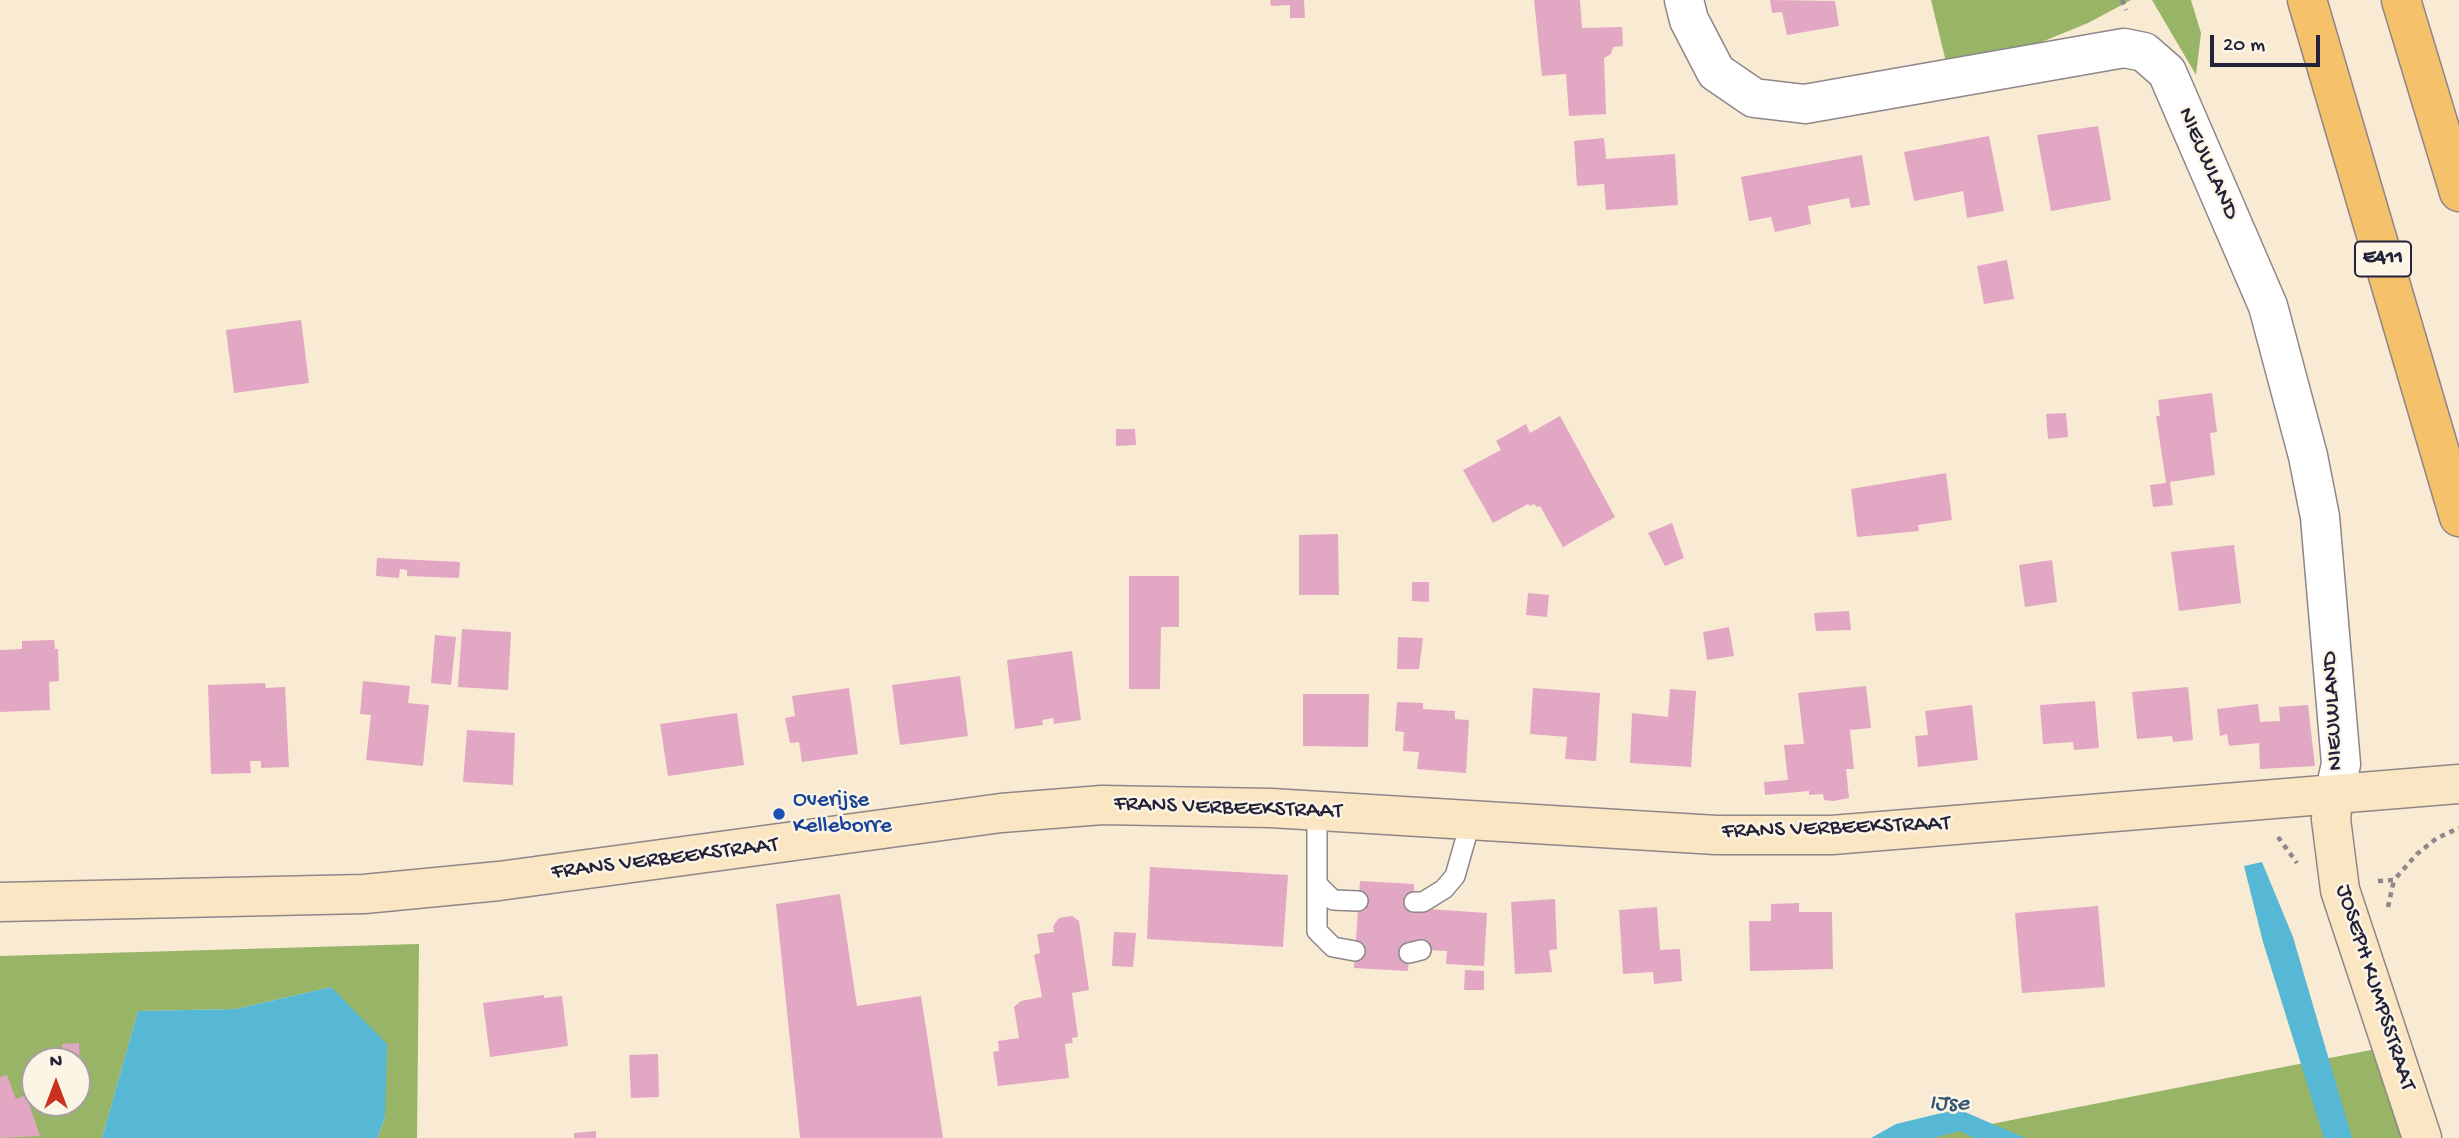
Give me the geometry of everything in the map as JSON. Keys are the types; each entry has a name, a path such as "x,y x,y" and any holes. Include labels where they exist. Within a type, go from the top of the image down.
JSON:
{"highway":[{"name":"E411","path":"2307,0 2459,517"},
{"path":"2401,0 2459,192"}],"main road":[{"name":"FRANS VERBEEKSTRAAT","path":"0,902 364,894 499,881 1001,813 1090,806 1173,804 1716,835 1832,835 2459,784"},
{"name":"JOSEPH KUMPSSTRAAT","path":"2334,795 2331,819 2340,890 2422,1138"}],"street":[{"name":"NIEUWLAND","path":"1685,0 1689,20 1716,72 1754,98 1805,104 2124,48 2144,52 2167,72 2268,306 2308,456 2322,542 2341,764 2334,795"}],"lane":[{"path":"1317,811 1317,931 1333,947 1355,951"},
{"path":"1414,902 1423,902 1444,889 1455,876 1471,821"},
{"path":"1317,884 1333,900 1358,901"},
{"path":"1438,910 1444,889"}],"path":[{"path":"2394,880 2417,854 2437,838 2459,828"},
{"path":"2272,835 2279,837 2298,865"}],"green space":[{"path":"1931,0 2131,0 2088,23 2022,50 1946,62"},
{"path":"2152,0 2191,0 2201,33 2196,75"},
{"path":"419,944 417,1138 377,1138 385,1118 331,987 236,1009 138,1011 102,1138 0,1138 0,956"},
{"path":"2376,1049 2406,1138 1925,1138 1940,1134"}],"water":[{"path":"2262,862 2293,937 2352,1138 2324,1138 2263,942 2244,866"},
{"path":"331,987 387,1044 385,1118 377,1138 102,1138 138,1011 236,1009"},
{"path":"1958,1109 2025,1138 1974,1138 1960,1131 1933,1138 1871,1138 1896,1124"}],"building":[{"path":"1270,0 1304,0 1305,18 1290,18 1290,5 1271,6"},
{"path":"1534,0 1580,0 1582,28 1622,27 1623,46 1613,47 1611,54 1604,58 1606,114 1569,116 1566,74 1542,76"},
{"path":"1770,0 1835,1 1839,26 1787,35 1782,12 1772,13"},
{"path":"2098,126 2111,200 2051,211 2037,135"},
{"path":"1989,136 2004,211 1967,218 1963,191 1914,201 1904,152"},
{"path":"1604,138 1606,159 1675,154 1678,205 1606,210 1604,184 1577,186 1574,141"},
{"path":"1862,155 1870,205 1851,208 1849,198 1808,206 1811,224 1775,232 1771,217 1749,221 1741,177"},
{"path":"2007,260 2014,299 1984,304 1977,266"},
{"path":"301,320 309,383 234,393 226,330"},
{"path":"2212,393 2217,432 2210,433 2215,475 2170,482 2173,505 2153,507 2150,485 2166,483 2156,416 2160,416 2158,400"},
{"path":"2066,413 2068,437 2048,439 2046,414"},
{"path":"1560,416 1615,517 1563,547 1540,506 1528,504 1493,523 1463,470 1501,450 1496,441 1526,424 1530,433"},
{"path":"1116,429 1135,429 1136,445 1116,446"},
{"path":"1946,473 1952,520 1918,525 1919,531 1857,537 1851,489"},
{"path":"1672,523 1684,558 1665,566 1648,533"},
{"path":"1338,534 1339,595 1299,595 1299,535"},
{"path":"2234,545 2241,603 2179,611 2171,552"},
{"path":"377,558 460,562 459,578 407,576 407,570 400,569 399,578 376,576"},
{"path":"2052,560 2057,602 2025,607 2019,565"},
{"path":"1129,576 1179,576 1179,627 1161,627 1160,689 1129,689"},
{"path":"1412,582 1429,582 1429,602 1412,601"},
{"path":"1528,593 1549,595 1547,617 1526,615"},
{"path":"1849,611 1851,630 1816,631 1814,613"},
{"path":"1729,627 1734,656 1707,660 1703,632"},
{"path":"462,629 511,632 508,690 458,687"},
{"path":"435,635 456,637 451,685 431,683"},
{"path":"1398,637 1423,638 1419,669 1397,669"},
{"path":"54,640 55,649 58,649 59,681 49,682 50,710 0,712 0,650 22,649 22,641"},
{"path":"1072,651 1081,720 1054,724 1053,718 1042,720 1043,725 1015,729 1007,660"},
{"path":"960,676 968,736 900,745 892,685"},
{"path":"363,681 410,686 408,703 429,705 423,766 366,760 371,715 360,714"},
{"path":"265,683 266,688 285,687 289,767 261,768 261,761 250,761 251,773 211,774 208,685"},
{"path":"1866,686 1871,728 1850,730 1854,769 1846,769 1849,798 1824,800 1823,794 1809,795 1809,791 1765,795 1764,782 1788,780 1784,745 1804,744 1798,693"},
{"path":"2188,687 2193,740 2173,742 2172,736 2137,739 2132,692"},
{"path":"849,688 858,754 802,762 799,742 790,743 785,718 795,716 792,696"},
{"path":"1533,688 1600,693 1596,761 1565,759 1567,737 1530,734"},
{"path":"1670,689 1696,691 1691,767 1630,763 1632,713 1668,717"},
{"path":"1303,694 1369,694 1368,747 1303,746"},
{"path":"2095,701 2099,748 2074,750 2073,742 2043,744 2040,705"},
{"path":"1397,702 1423,703 1423,709 1455,711 1455,719 1469,720 1466,773 1417,769 1419,752 1403,751 1404,732 1395,731"},
{"path":"2258,704 2260,722 2280,721 2279,707 2308,705 2315,766 2260,769 2259,743 2229,746 2227,734 2220,736 2217,709"},
{"path":"1972,705 1978,760 1918,767 1915,736 1928,735 1925,711"},
{"path":"737,713 744,765 668,776 660,724"},
{"path":"467,730 515,733 513,785 463,782"},
{"path":"1150,867 1288,875 1283,947 1147,939"},
{"path":"1360,881 1414,884 1414,908 1487,913 1484,966 1446,964 1447,951 1410,949 1408,971 1354,968"},
{"path":"840,894 857,1006 921,996 943,1138 800,1138 776,904"},
{"path":"1555,899 1557,949 1549,950 1552,972 1515,974 1511,902"},
{"path":"1799,903 1799,912 1832,912 1833,969 1750,971 1749,921 1771,921 1771,904"},
{"path":"2098,906 2105,987 2022,993 2015,913"},
{"path":"1657,907 1660,950 1680,949 1682,981 1654,984 1653,972 1623,974 1619,910"},
{"path":"1072,916 1079,921 1089,990 1072,993 1078,1037 1072,1038 1073,1043 1065,1044 1069,1078 998,1086 993,1052 999,1051 998,1041 1019,1038 1014,1007 1021,1001 1042,997 1034,955 1040,953 1037,934 1054,932 1053,926 1059,918"},
{"path":"1114,932 1136,933 1133,967 1112,966"},
{"path":"1465,970 1484,971 1484,990 1464,990"},
{"path":"544,995 544,998 562,996 568,1046 490,1057 483,1003"},
{"path":"79,1043 79,1047 62,1047 62,1044"},
{"path":"658,1054 659,1097 631,1098 629,1055"},
{"path":"7,1075 16,1099 21,1097 21,1117 34,1117 40,1136 0,1138 0,1077"},
{"path":"596,1131 596,1138 574,1138 574,1133"}],"place":[{"name":"Overijse Kelleborre","path":"779,814"}],"water label":[{"name":"IJse","path":"1949,1105"}]}
